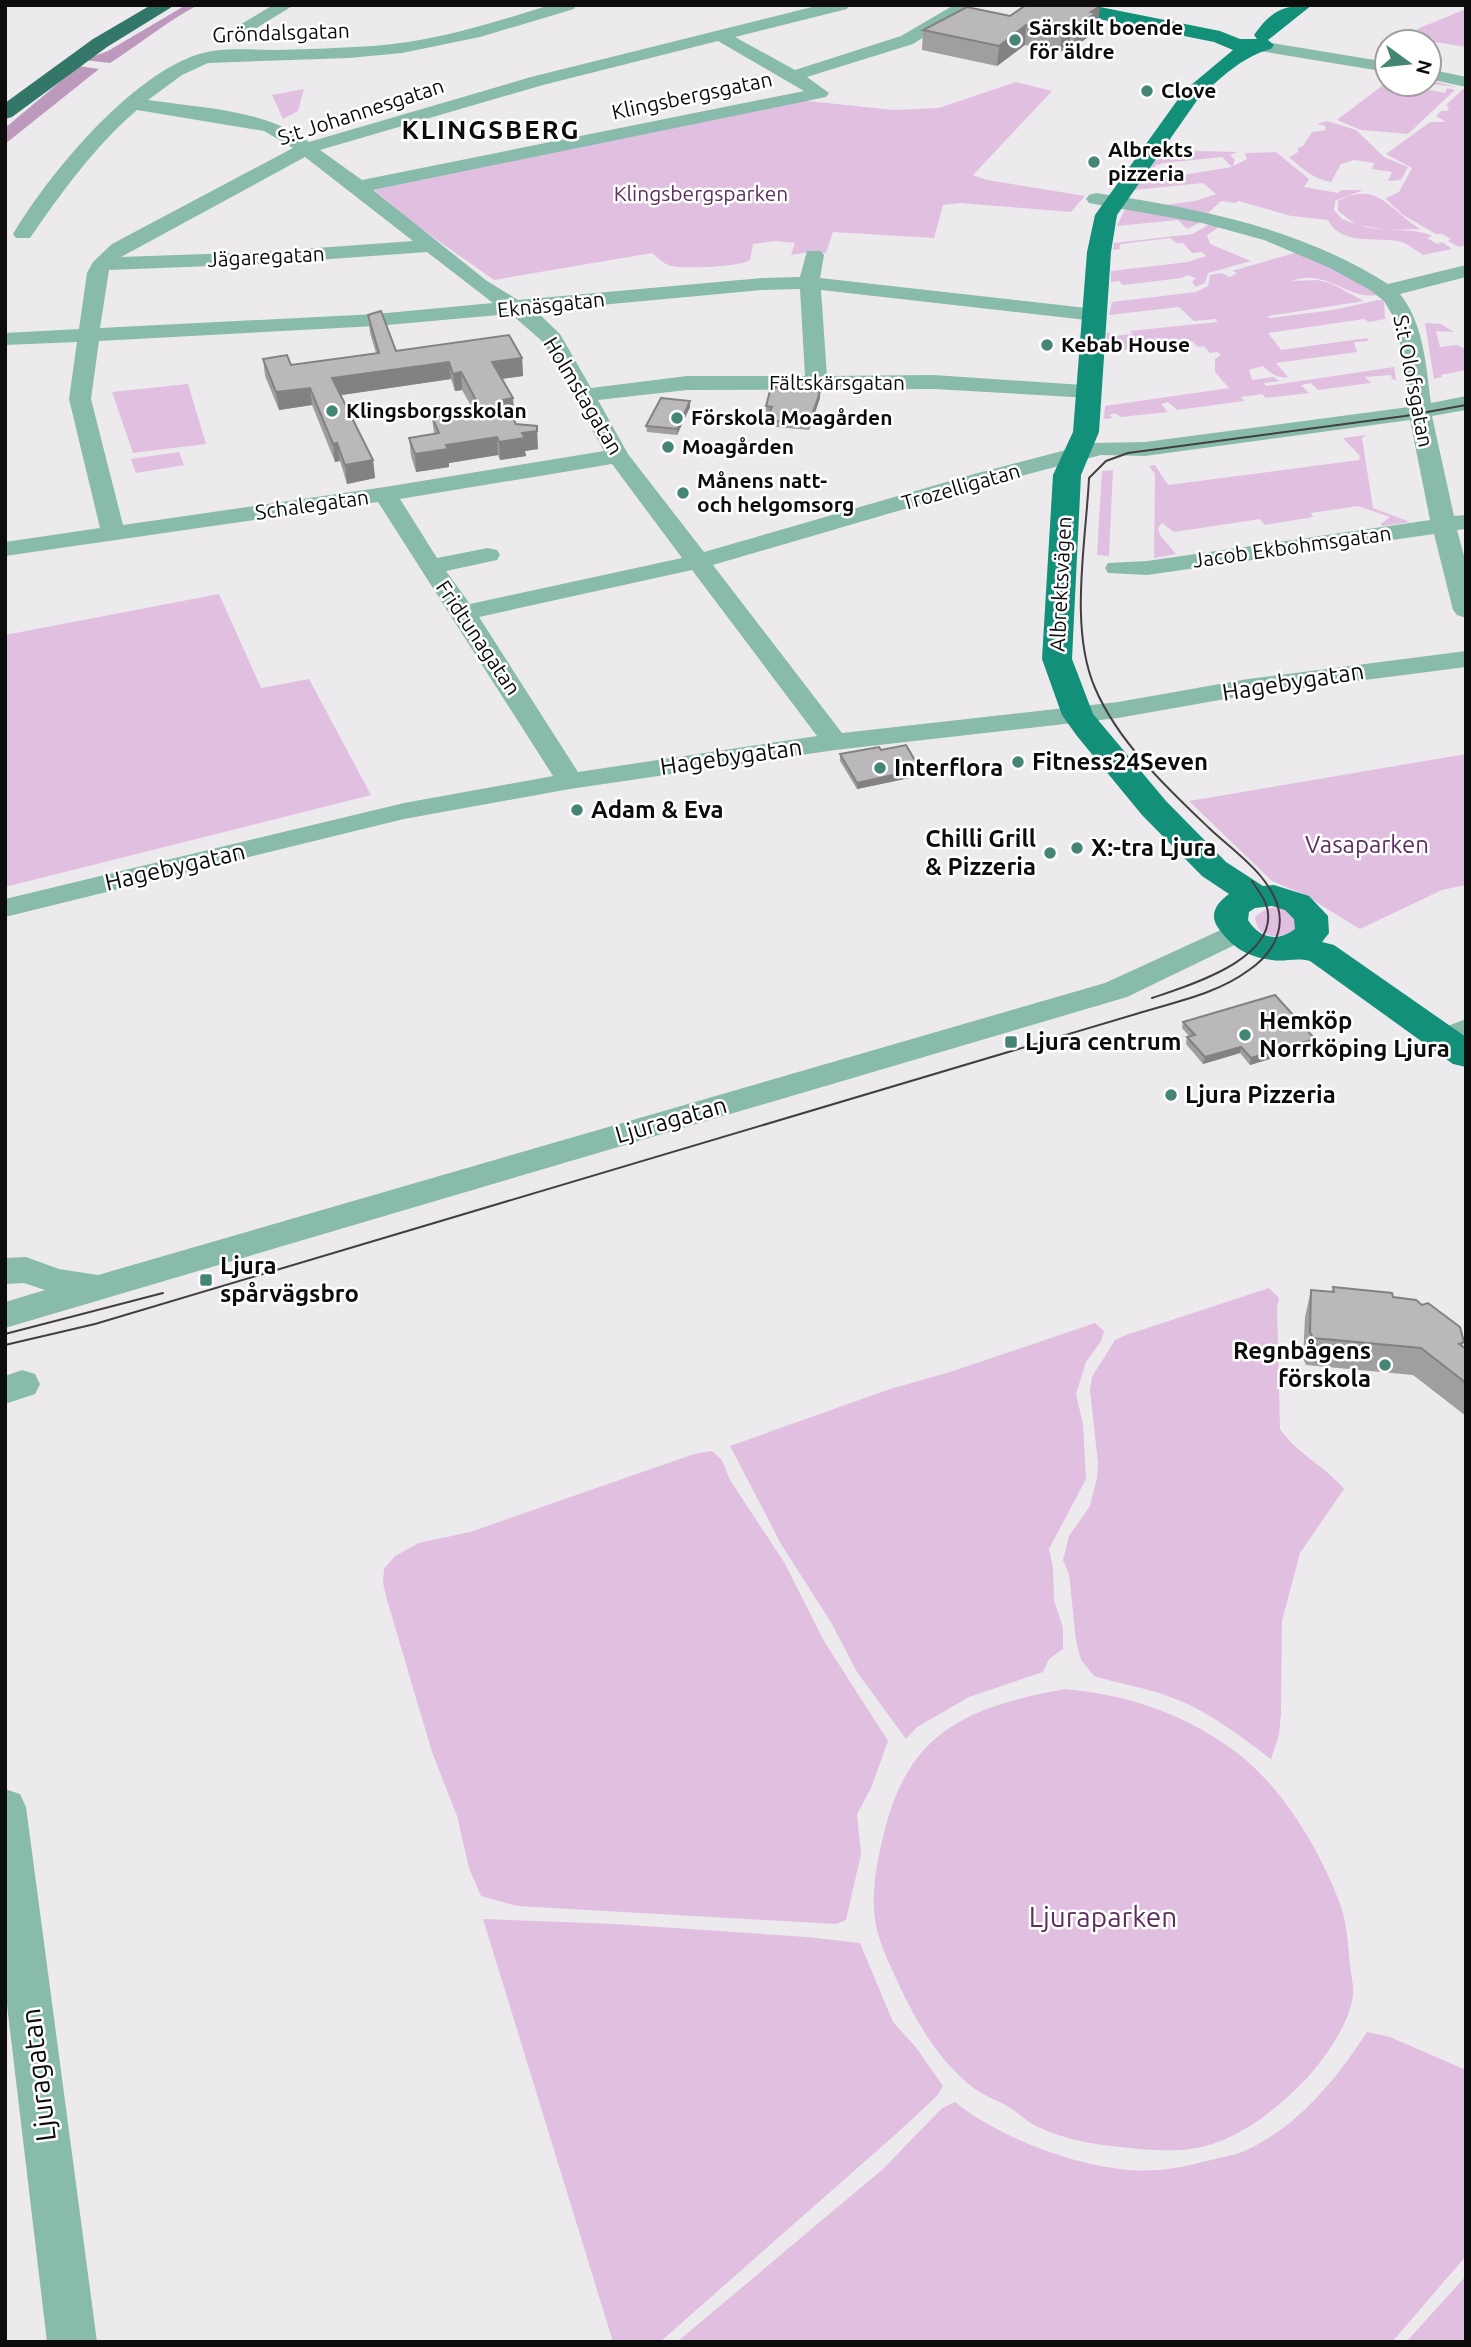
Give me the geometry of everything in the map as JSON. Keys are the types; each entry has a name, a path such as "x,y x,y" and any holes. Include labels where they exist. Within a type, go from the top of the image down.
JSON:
{"highway":[{"path":"5,101 85,43 150,5"},
{"path":"5,113 52,75 165,5"}],"main road":[{"path":"1059,5 1247,39"},
{"path":"1097,5 1247,39"},
{"name":"Albrektsvägen","path":"1241,912 1214,869 1153,808 1078,715 1060,674 1056,651 1067,482 1076,455 1068,431 1081,391 1086,314 1106,215 1105,200 1191,96 1283,5"},
{"name":"Albrektsvägen","path":"1247,39 1302,5"},
{"path":"1273,895 1297,903 1311,916 1304,935 1272,948 1258,945 1241,912 1273,895"},
{"path":"1304,935 1322,953 1460,1037"}],"street":[{"path":"247,26 286,5"},
{"name":"Gröndalsgatan","path":"23,234 35,211 65,173 106,130 168,78 196,60 394,49 454,39 568,5"},
{"name":"S:t Johannesgatan","path":"102,264 133,240 305,149 537,81 841,5"},
{"name":"Klingsbergsgatan","path":"793,76 895,44 967,5"},
{"path":"720,35 793,76"},
{"path":"1247,39 1373,62"},
{"path":"1443,72 1466,64"},
{"name":"Klingsbergsgatan","path":"358,187 820,93 793,76"},
{"path":"1443,77 1466,82"},
{"name":"Holmstagatan","path":"135,104 270,127 358,187 552,339 618,456 835,742"},
{"name":"S:t Olofsgatan","path":"1105,200 1227,223 1292,244 1346,266 1385,291 1399,306 1405,321 1421,412 1455,524 1466,610"},
{"name":"Jägaregatan","path":"102,264 288,257 430,246"},
{"path":"814,255 810,283 816,383"},
{"path":"102,264 93,295 80,399 113,532"},
{"path":"1385,291 1466,271"},
{"name":"Eknäsgatan","path":"5,340 376,320 517,309 762,284 810,283 1086,314"},
{"name":"Fältskärsgatan","path":"585,395 671,384 934,382 1081,391"},
{"name":"Trozelligatan","path":"464,613 696,562 982,479 1101,448 1146,449 1421,412 1466,403"},
{"name":"Schalegatan","path":"5,549 385,494 618,456"},
{"name":"Fridtunagatan","path":"385,494 570,781"},
{"name":"Jacob Ekbohmsgatan","path":"1117,568 1147,568 1455,524"},
{"path":"430,567 488,555"},
{"name":"Hagebygatan","path":"5,908 372,819 570,781 835,742 1078,715 1284,682 1466,659"},
{"name":"Ljuragatan","path":"5,1315 1116,990 1241,912"},
{"name":"Ljuragatan","path":"5,1271 26,1270 56,1280 98,1287"},
{"name":"Ljuragatan","path":"5,1807 72,2342"}],"green space":[{"path":"1466,9 1466,47 1443,43 1443,28 1419,28"},
{"name":"Klingsbergsparken","path":"1016,82 1052,91 973,175 987,180 1085,196 1071,212 960,203 943,205 934,238 833,232 826,253 791,255 795,243 775,241 753,244 750,260 724,266 671,266 652,253 494,280 416,225 374,190 799,100 893,110 939,108"},
{"path":"1447,88 1455,90 1408,134 1361,130 1337,120 1373,93 1373,98 1443,98"},
{"path":"304,89 298,111 283,119 272,95"},
{"path":"1466,89 1466,245 1459,247 1448,241 1451,239 1436,234 1403,215 1387,200 1386,198 1399,192 1412,168 1386,154 1430,122 1446,122 1436,116 1441,111 1447,111 1449,107 1446,105"},
{"path":"1327,121 1356,130 1384,157 1408,167 1401,180 1388,181 1392,172 1372,169 1374,163 1354,160 1341,164 1331,182 1314,176 1298,165 1289,157 1298,152 1298,148 1303,146 1312,132 1326,130 1325,126 1317,124"},
{"path":"1164,150 1237,152 1230,155 1235,160 1233,166 1247,159 1245,153 1276,152 1309,179 1304,187 1338,193 1341,190 1363,190 1335,201 1334,210 1342,219 1355,224 1338,211 1338,201 1351,195 1373,195 1420,229 1392,230 1425,233 1432,236 1427,238 1437,244 1442,242 1452,249 1423,255 1404,243 1342,234 1334,229 1328,220 1291,216 1239,201 1221,201 1208,213 1166,205 1195,201 1216,194 1203,183 1134,190 1146,174 1176,176 1232,167 1222,157 1164,163 1156,165 1153,172 1147,171"},
{"path":"1126,207 1203,221 1187,229 1178,220 1117,226"},
{"path":"1211,223 1222,225 1207,235 1210,244 1251,261 1208,273 1205,283 1196,287 1192,282 1196,278 1187,275 1182,278 1123,285 1119,281 1111,282 1111,271 1188,262 1206,256 1202,252 1192,253 1183,243 1176,243 1170,238 1121,244 1121,249 1113,250 1114,243 1193,234"},
{"path":"1301,251 1370,288 1377,295 1356,293 1326,281 1304,278 1292,281 1317,280 1330,283 1364,301 1268,316 1269,318 1384,300 1385,319 1369,322 1364,319 1268,333 1281,350 1367,338 1368,341 1354,342 1357,352 1276,363 1288,377 1274,375 1263,366 1249,370 1252,380 1273,377 1280,381 1264,383 1266,386 1394,367 1396,380 1392,379 1391,375 1365,377 1371,383 1318,390 1311,383 1301,385 1309,393 1266,398 1262,394 1241,397 1244,401 1177,410 1168,402 1161,404 1168,412 1121,417 1115,413 1109,415 1113,418 1104,419 1105,406 1229,388 1215,372 1215,359 1221,355 1217,352 1210,353 1204,346 1198,347 1192,341 1107,352 1107,332 1114,336 1133,334 1130,331 1217,322 1216,319 1194,321 1179,307 1109,315 1112,302 1196,292 1208,286 1210,275 1222,273 1230,277 1237,273 1232,271"},
{"path":"1425,323 1441,324 1454,332 1436,331 1440,347 1457,345 1466,349 1466,370 1434,379"},
{"path":"188,384 206,444 133,453 112,392"},
{"path":"1366,435 1362,438 1373,508 1410,522 1382,526 1390,517 1358,506 1311,513 1313,517 1265,525 1260,519 1174,532 1162,523 1158,528 1160,535 1176,554 1154,558 1155,474 1149,466 1155,465 1168,485 1359,460 1360,456 1343,438"},
{"path":"179,452 184,465 136,473 131,459"},
{"path":"1113,470 1109,556 1097,555 1102,471"},
{"path":"219,594 261,688 309,679 371,795 5,887 5,635"},
{"name":"Vasaparken","path":"1466,754 1466,885 1442,890 1360,929 1303,894 1272,881 1189,801"},
{"path":"1269,908 1285,908 1304,929 1275,936 1262,932 1255,918"},
{"path":"1269,1288 1279,1298 1280,1429 1344,1489 1300,1553 1282,1621 1281,1713 1279,1735 1271,1759 1200,1710 1154,1691 1094,1676 1081,1660 1076,1641 1069,1574 1063,1560 1069,1536 1090,1506 1097,1478 1098,1463 1090,1390 1092,1377 1115,1340"},
{"path":"1095,1323 1104,1331 1101,1341 1086,1362 1076,1394 1083,1424 1086,1479 1049,1549 1053,1568 1054,1600 1063,1628 1063,1649 1049,1659 1043,1672 969,1697 917,1727 906,1739 857,1672 832,1624 781,1544 730,1446 890,1389 950,1372"},
{"path":"712,1451 722,1460 730,1480 784,1562 824,1641 888,1741 871,1788 857,1814 861,1854 846,1920 836,1924 517,1906 481,1896 469,1868 457,1816 432,1752 388,1603 383,1583 384,1569 395,1556 419,1543 470,1532 694,1454"},
{"name":"Ljuraparken","path":"1065,1689 1130,1700 1171,1714 1210,1734 1247,1761 1280,1796 1308,1837 1342,1909 1353,1992 1351,2006 1336,2039 1307,2078 1277,2106 1231,2137 1207,2146 1186,2150 1152,2150 1072,2139 1038,2127 979,2091 952,2068 923,2030 901,1989 879,1938 874,1909 877,1865 895,1798 909,1770 927,1747 948,1729 972,1715 1030,1696"},
{"path":"483,1919 615,1924 860,1943 893,2022 915,2046 943,2086 937,2096 896,2134 660,2342 613,2342"},
{"path":"1367,2032 1390,2037 1466,2070 1466,2256 1392,2342 677,2342 883,2169 942,2108 955,2102 998,2130 1079,2161 1133,2170 1178,2167 1242,2152 1280,2130 1297,2117 1328,2085"},
{"path":"1466,2276 1466,2342 1406,2342"}],"shaded area":[{"path":"186,5 198,5 110,63 84,60 108,51"},
{"path":"79,66 99,69 5,144 5,128"}],"building":[{"path":"1026,5 1100,6 1091,12 1096,13 1076,27 1071,26 1062,32 1026,25 999,46 923,30 967,7 1010,16"},
{"path":"381,311 396,351 509,335 522,358 492,362 513,398 503,400 516,424 537,426 537,431 522,433 525,438 499,442 497,437 446,445 448,449 415,454 409,438 439,433 432,417 451,414 486,419 461,372 453,374 449,362 332,378 373,460 345,465 337,443 333,444 310,388 276,392 263,359 287,355 291,365 379,353 368,315"},
{"path":"771,387 820,392 809,424 765,420 772,407 766,406"},
{"path":"661,398 690,401 677,429 646,426"},
{"name":"Interflora","path":"906,745 920,769 857,783 840,754 879,747 881,750"},
{"name":"Hemköp Norrköping Ljura","path":"1275,995 1315,1039 1251,1058 1241,1047 1205,1057 1187,1037 1195,1035 1183,1022"},
{"path":"1333,1287 1392,1293 1393,1297 1416,1300 1422,1305 1428,1303 1460,1327 1464,1342 1459,1344 1466,1349 1466,1383 1421,1348 1313,1338 1310,1332 1311,1290 1334,1292"}],"tram line":[{"path":"5,1345 95,1324 1180,1001 1237,978 1257,964 1274,943 1279,926 1278,907 1267,884 1249,863 1193,813 1145,763 1117,727 1095,688 1087,664 1081,612 1089,478 1106,461 1128,453 1405,416 1466,405"},
{"path":"1152,998 1229,967 1261,940 1268,923 1266,904 1252,881"},
{"path":"5,1334 163,1293"}],"place":[{"name":"Särskilt boende för äldre","path":"1015,40"},
{"name":"Clove","path":"1147,91"},
{"name":"Albrekts pizzeria","path":"1094,162"},
{"name":"Kebab House","path":"1047,345"},
{"name":"Klingsborgsskolan","path":"332,411"},
{"name":"Förskola Moagården","path":"677,418"},
{"name":"Moagården","path":"668,447"},
{"name":"Månens natt- och helgomsorg","path":"683,493"},
{"name":"Fitness24Seven","path":"1018,762"},
{"name":"Interflora","path":"880,768"},
{"name":"Adam & Eva","path":"577,810"},
{"name":"X:-tra Ljura","path":"1077,848"},
{"name":"Chilli Grill & Pizzeria","path":"1050,853"},
{"name":"Hemköp Norrköping Ljura","path":"1245,1035"},
{"name":"Ljura centrum","path":"1011,1042"},
{"name":"Ljura Pizzeria","path":"1171,1095"},
{"name":"Ljura spårvägsbro","path":"206,1280"},
{"name":"Regnbågens förskola","path":"1385,1365"}],"district":[{"name":"KLINGSBERG","path":"491,130"}]}
